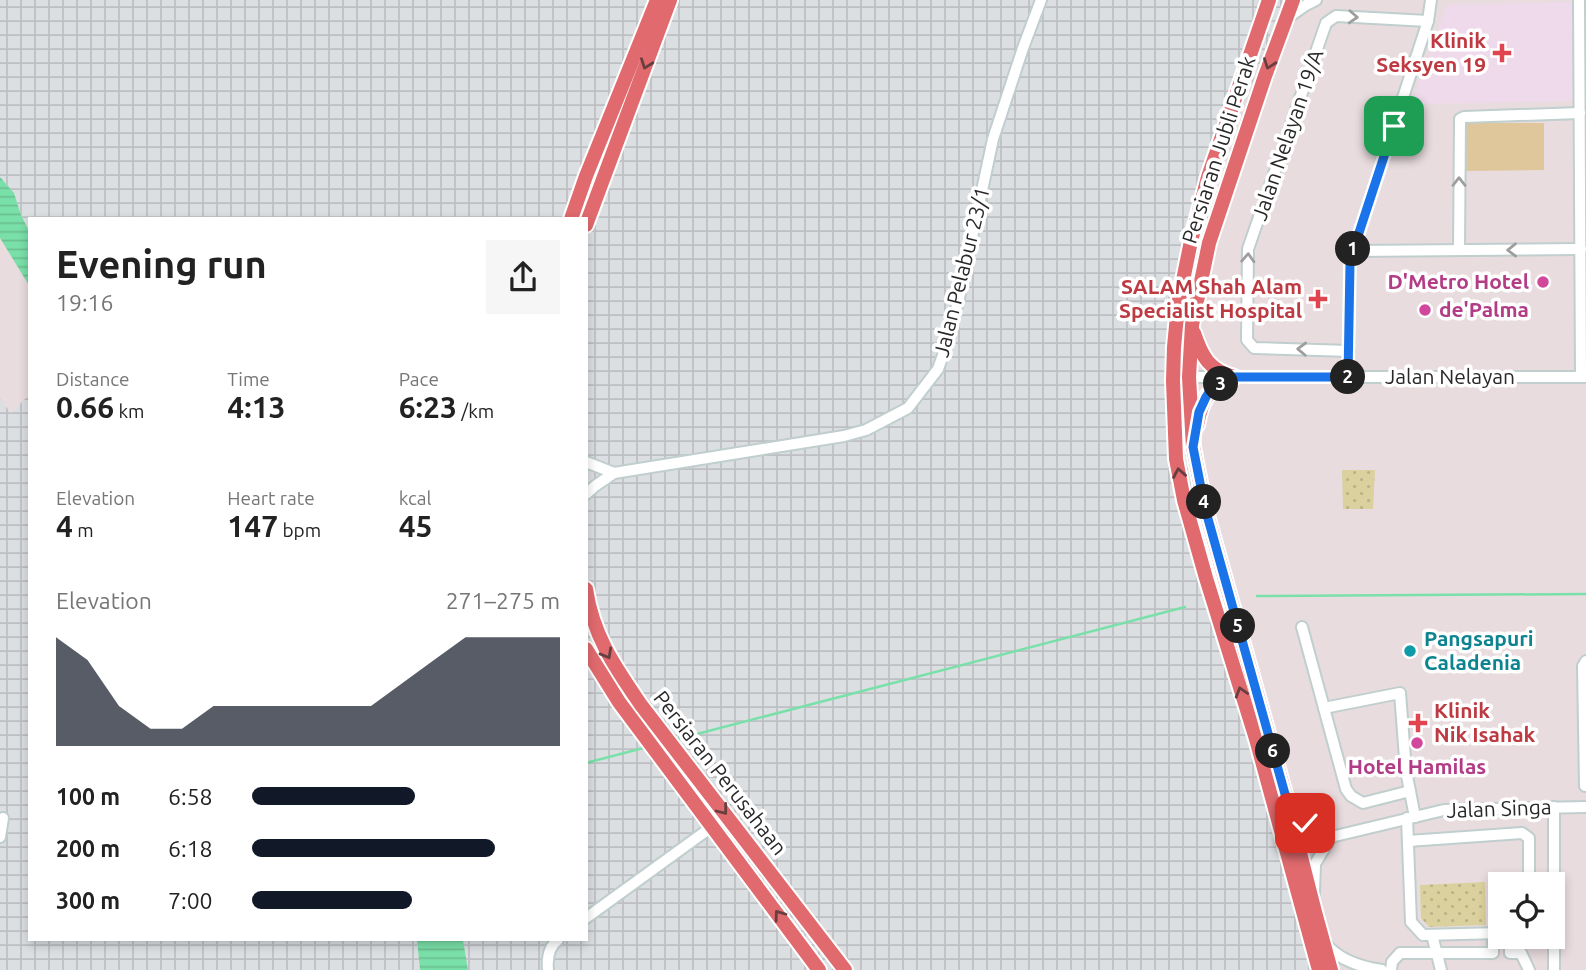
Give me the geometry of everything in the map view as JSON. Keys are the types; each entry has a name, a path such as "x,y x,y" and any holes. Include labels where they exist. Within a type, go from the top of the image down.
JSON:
{"main road":[{"path":"572,217 657,0"},
{"path":"588,220 670,0"},
{"name":"Persiaran Jubli Perak","path":"1269,0 1208,177 1178,305 1173,398 1176,459 1184,500 1256,739 1319,970"},
{"name":"Persiaran Jubli Perak","path":"1293,0 1237,154 1209,243 1192,325 1189,377 1193,447 1205,508 1331,970"},
{"path":"1192,325 1206,360 1222,374 1234,377"},
{"path":"1173,398 1181,380 1189,377"},
{"path":"1193,447 1199,412 1206,397 1214,387 1234,377"},
{"name":"Persiaran Perusahaan","path":"588,596 600,640 614,667 845,970"},
{"name":"Persiaran Perusahaan","path":"588,652 619,702 819,970"}],"street":[{"name":"Jalan Pelabur 23/1","path":"588,492 614,474 844,436 866,430 908,408 938,369 948,341 992,139 1041,0"},
{"path":"1285,20 1316,0"},
{"path":"1348,377 1350,264 1428,20 1431,0"},
{"path":"1579,0 1584,377"},
{"name":"Jalan Nelayan 19/A","path":"1349,351 1254,348 1247,340 1248,249 1326,23 1336,16 1428,20"},
{"path":"1458,250 1460,119 1580,113"},
{"path":"1353,251 1581,249"},
{"name":"Jalan Nelayan","path":"1189,377 1584,377"},
{"path":"588,463 614,474"},
{"path":"1302,627 1346,789 1351,796 1363,803 1410,791"},
{"path":"1584,663 1585,786"},
{"path":"1324,708 1400,693 1410,791 1408,841 1411,922 1423,935 1488,933"},
{"path":"1285,794 1305,823 1331,837 1315,864 1315,912"},
{"path":"1553,872 1554,807"},
{"name":"Jalan Singa","path":"1331,837 1444,810 1586,807"},
{"path":"0,837 3,818"},
{"path":"588,918 713,826"},
{"path":"1408,841 1522,833 1529,838 1529,872"},
{"path":"1432,934 1441,970"},
{"path":"1322,939 1334,953 1349,961 1382,970"},
{"path":"548,970 547,959 556,941"},
{"path":"1391,970 1392,962 1400,953 1493,953 1494,949"},
{"path":"1510,949 1510,953 1521,953 1529,970"},
{"path":"1553,949 1554,970"}],"shaded area":[{"path":"0,0 1283,0 1223,162 1190,284 1181,374 1185,453 1220,593 1325,970 468,970 463,941 588,941 588,217 28,217 28,229 14,193 0,177"},
{"name":"Klinik Seksyen 19","path":"1574,2 1574,101 1412,104 1447,5"},
{"path":"1465,123 1544,123 1544,170 1465,171"},
{"path":"0,177 14,193 28,229 28,284 0,238"},
{"path":"28,396 28,941 417,941 420,970 0,970 0,399 11,413"},
{"path":"1342,470 1375,470 1373,509 1343,509"},
{"path":"1485,882 1486,925 1429,927 1421,918 1420,885"},
{"path":"417,941 463,941 468,970 420,970"}],"waterway":[{"path":"1257,596 1586,594"},
{"path":"674,740 1185,607"},
{"path":"588,762 647,747"}],"place":[{"name":"Klinik Seksyen 19","path":"1502,53"},
{"name":"D'Metro Hotel","path":"1543,282"},
{"name":"SALAM Shah Alam Specialist Hospital","path":"1318,299"},
{"name":"de'Palma","path":"1425,310"},
{"name":"Pangsapuri Caladenia","path":"1410,651"},
{"name":"Klinik Nik Isahak","path":"1418,723"},
{"name":"Hotel Hamilas","path":"1417,743"}],"route":[{"path":"1305,823 1285,794 1205,508 1193,447 1199,412 1206,397 1214,387 1234,377 1348,377 1350,264 1394,126"}]}
